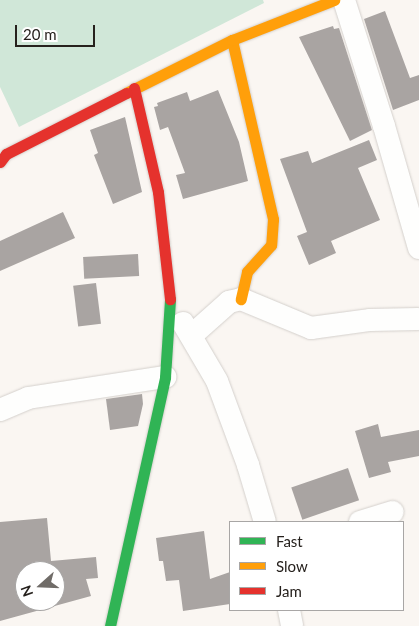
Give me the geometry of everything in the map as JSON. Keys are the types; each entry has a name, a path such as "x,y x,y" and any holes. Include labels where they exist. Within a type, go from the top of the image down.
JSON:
{"street":[{"path":"2,152 232,40 334,0"},
{"path":"344,0 384,126 419,248"},
{"path":"232,40 273,219 271,245 247,272 241,299"},
{"path":"110,626 165,377 171,306 158,192 134,88"},
{"path":"192,335 228,302 241,299 311,328 370,320 419,324"},
{"path":"171,306 192,335 217,381 248,465 265,521"},
{"path":"0,410 28,398 165,377"},
{"path":"363,521 393,512"},
{"path":"290,611 292,626"}],"green space":[{"path":"0,0 263,0 264,3 19,127 0,87"}],"building":[{"path":"385,11 410,78 419,75 419,100 393,110 364,19"},
{"path":"333,26 334,29 339,28 372,130 350,141 299,37"},
{"path":"218,90 239,142 248,181 183,199 176,175 185,173 168,127 160,130 154,107 158,106 157,103 187,92 190,101"},
{"path":"125,117 142,192 113,204 94,155 98,153 90,130"},
{"path":"369,140 377,160 358,168 380,220 331,241 336,253 309,265 297,236 307,232 280,159 308,151 312,163"},
{"path":"63,212 75,238 0,271 0,241"},
{"path":"138,254 139,276 84,279 83,257"},
{"path":"96,283 101,324 78,326 73,286"},
{"path":"142,394 143,404 138,426 110,430 106,399"},
{"path":"378,424 381,437 419,430 419,456 388,462 391,472 369,478 355,431"},
{"path":"348,468 359,500 302,520 291,488"},
{"path":"47,518 51,561 15,561 15,611 36,611 0,621 0,522"},
{"path":"204,531 210,579 229,572 229,604 183,611 179,580 166,581 163,561 159,561 156,538"},
{"path":"96,557 98,578 86,579 91,596 65,603 65,561 51,561"}],"traffic: fast":[{"path":"110,626 165,377 170,299"}],"traffic: slow":[{"path":"126,93 232,40 334,0"},
{"path":"232,40 273,219 271,245 247,272 241,299"}],"traffic: jam":[{"path":"134,88 158,192 170,299"},
{"path":"0,162 6,154 126,93"}]}
